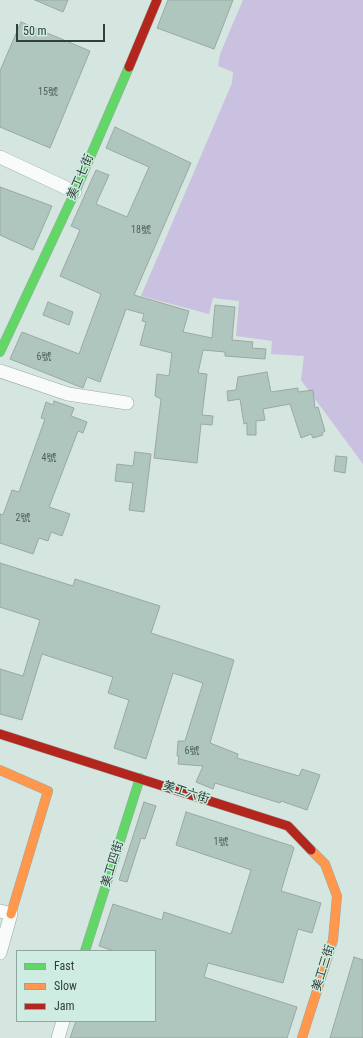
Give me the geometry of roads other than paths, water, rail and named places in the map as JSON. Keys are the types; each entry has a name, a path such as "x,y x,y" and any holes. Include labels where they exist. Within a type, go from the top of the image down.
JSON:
{"street":[{"name":"美工七街","path":"0,352 75,192 157,0"},
{"path":"0,157 75,192"},
{"path":"0,371 68,394 126,403"},
{"name":"美工六街","path":"0,734 288,826 325,864 337,896"},
{"path":"0,770 48,791 6,913 0,953"},
{"name":"美工四街","path":"85,950 140,778"},
{"name":"美工三街","path":"302,1038 332,940 337,896"},
{"path":"58,1038 63,1022"}]}
